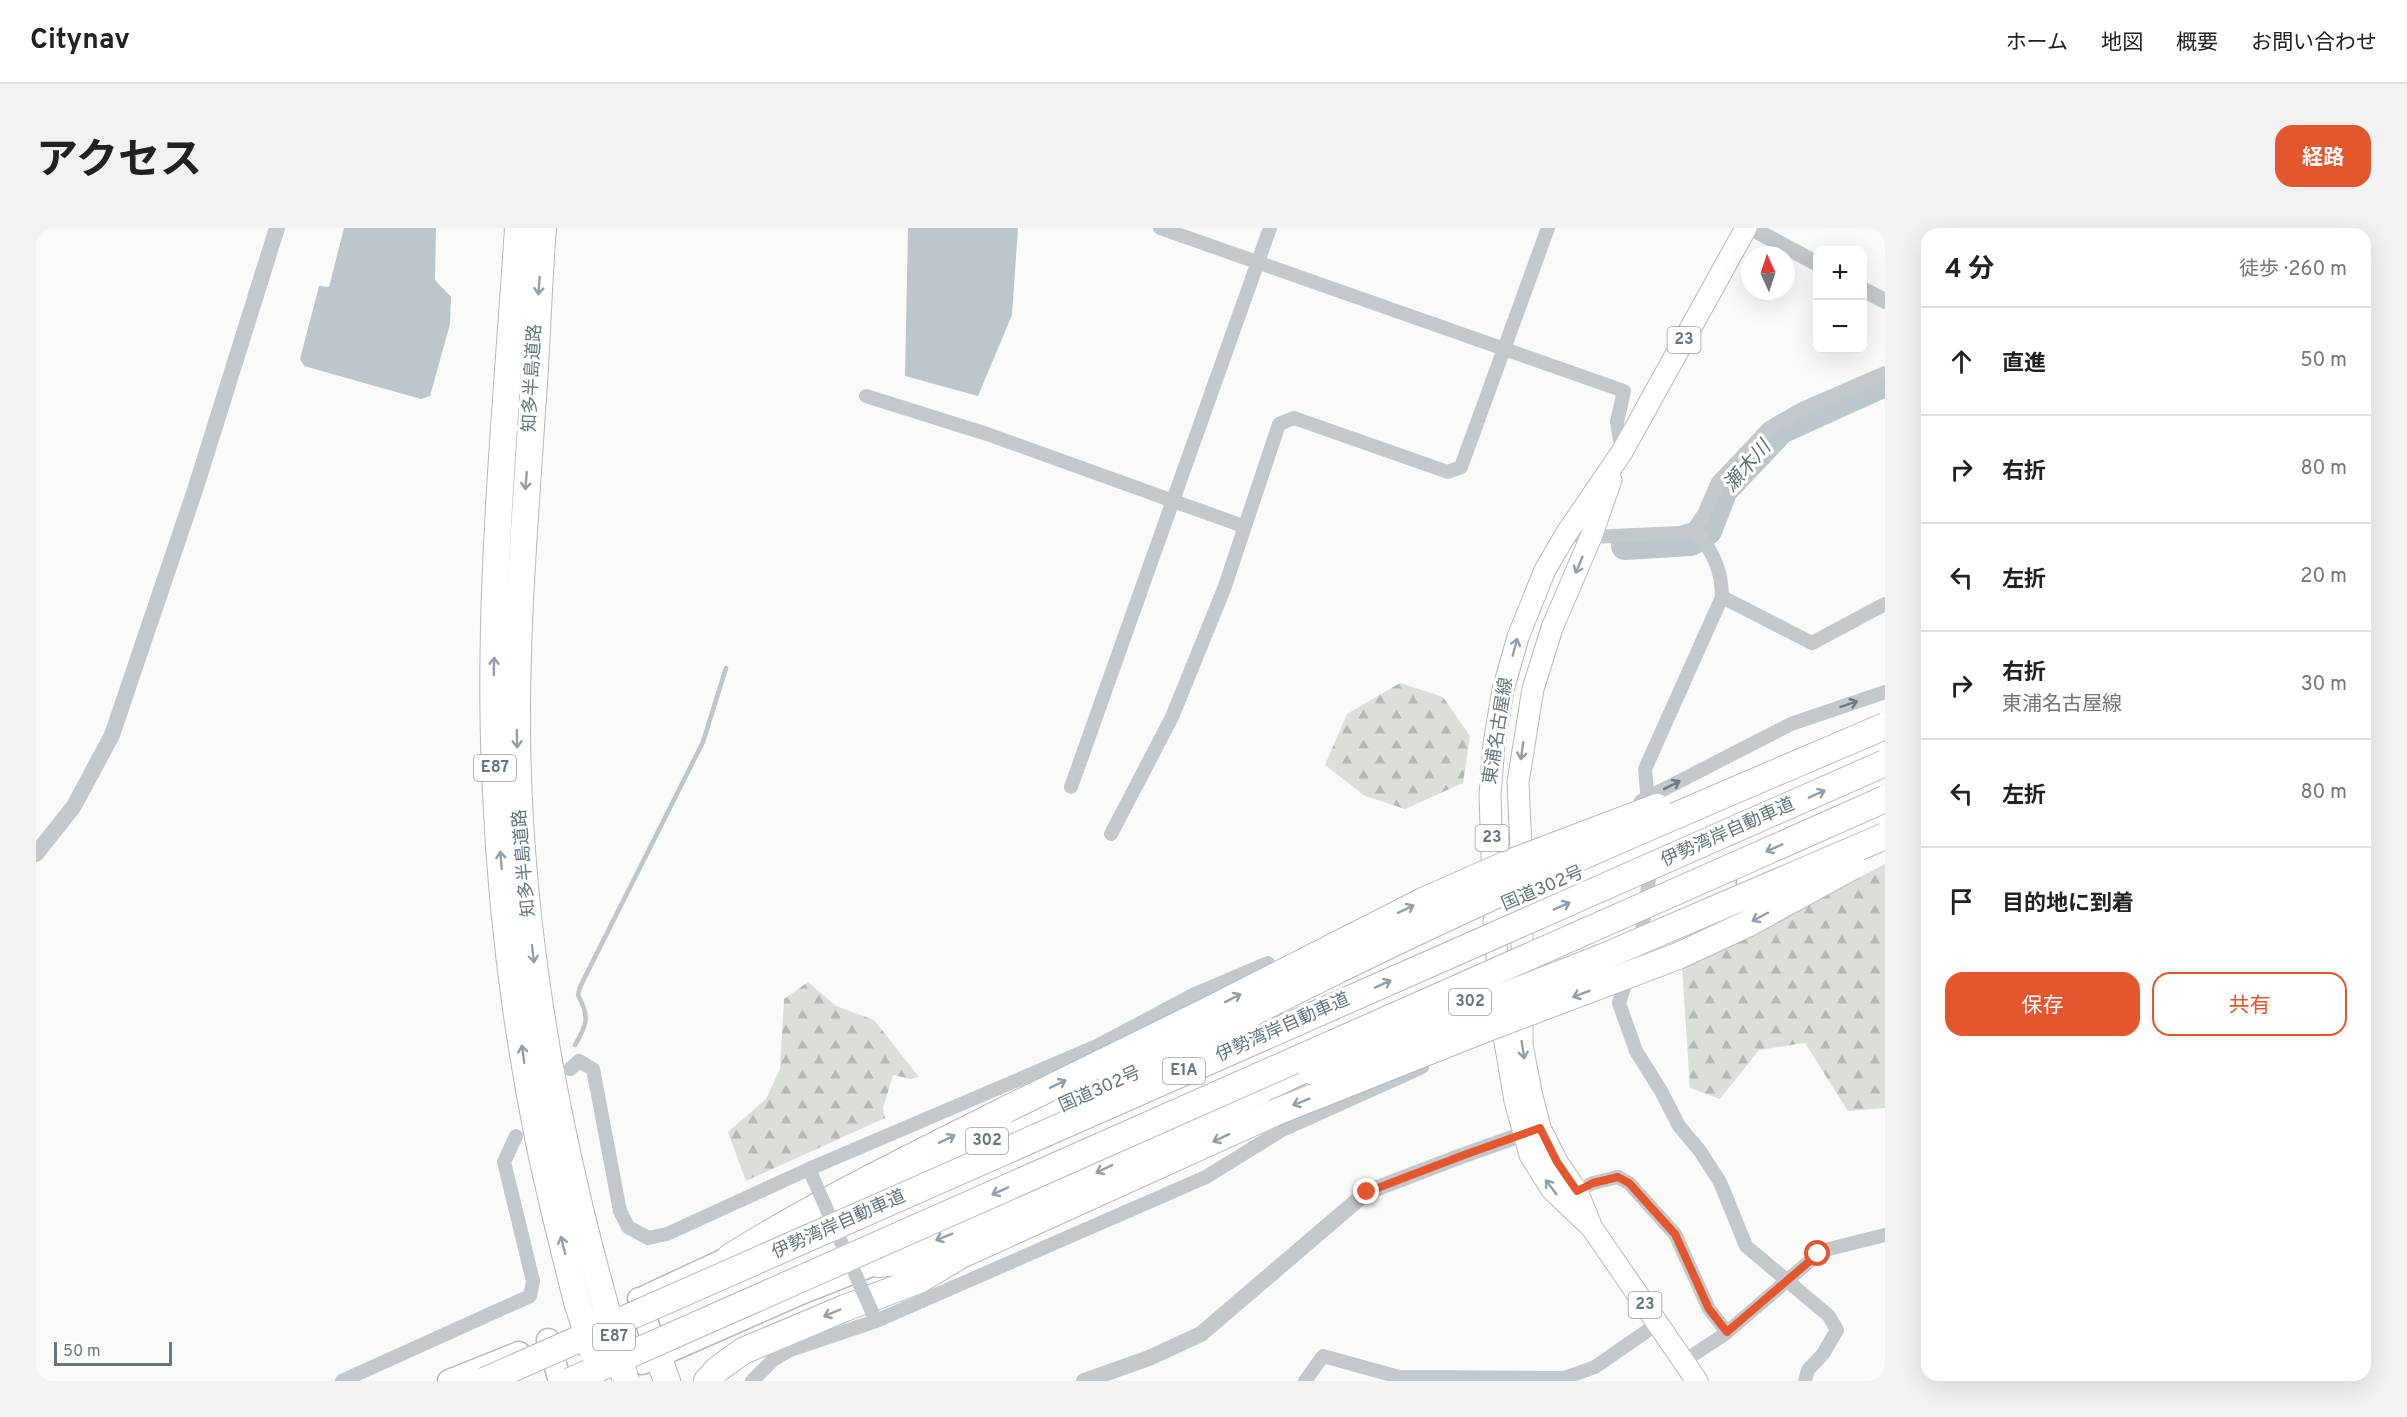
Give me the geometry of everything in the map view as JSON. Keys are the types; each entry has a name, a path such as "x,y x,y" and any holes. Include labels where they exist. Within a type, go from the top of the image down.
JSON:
{"highway":[{"name":"知多半島道路","path":"518,228 502,437 495,568 496,792 505,910 525,1064 537,1133 577,1302 601,1381"},
{"name":"知多半島道路","path":"543,228 518,641 517,735 521,833 537,982 548,1058 578,1207 626,1381"},
{"path":"730,1257 833,1197 1477,877 1558,844 1885,724"},
{"path":"868,1212 1333,972 1564,865 1885,724"},
{"name":"国道302号","path":"449,1381 639,1299 1522,897 1885,745"},
{"name":"伊勢湾岸自動車道","path":"484,1381 1885,764"},
{"name":"伊勢湾岸自動車道","path":"570,1381 1885,799"},
{"name":"302","path":"601,1381 801,1293 1056,1191 1314,1066 1642,932 1885,818"},
{"path":"1031,1177 1156,1132 1603,957 1885,836"},
{"path":"707,1381 718,1369 743,1351 919,1280 961,1255 1274,1113 1485,1029 1678,956 1747,924 1885,849"},
{"path":"878,1264 961,1255"},
{"path":"639,1299 666,1381"},
{"path":"548,1340 560,1381"}],"main road":[{"name":"東浦名古屋線","path":"1592,1228 1577,1191 1532,1131 1515,1101 1498,990 1493,910 1490,795 1494,744 1503,690 1526,618 1545,570 1566,534 1622,452 1746,228"},
{"name":"東浦名古屋線","path":"1622,452 1591,537 1552,628 1533,689 1518,782 1522,897 1522,1045 1532,1131 1530,1155 1552,1190 1592,1228 1697,1381"}],"street":[{"path":"36,854 74,806 112,735 195,490 277,228"},
{"path":"1160,228 1624,391 1617,422 1622,452"},
{"path":"1071,787 1270,228"},
{"path":"1111,834 1172,717 1224,589 1243,526 1279,424 1294,418 1448,472 1461,467 1548,228"},
{"path":"1751,228 1813,261"},
{"path":"1867,291 1885,301"},
{"path":"1805,1381 1808,1370 1824,1354 1837,1330 1829,1316 1746,1246 1720,1182 1700,1151 1679,1126 1636,1051 1619,1003 1642,932 1653,843 1646,799 1645,769 1722,597 1719,566 1699,534 1704,514 1718,482 1769,428 1800,410 1885,373"},
{"path":"866,396 987,434 1174,499 1243,526"},
{"path":"1566,534 1591,537 1699,534"},
{"path":"1722,597 1812,643 1885,604"},
{"path":"1521,847 1646,799 1791,724 1885,692"},
{"path":"570,1069 579,1061 593,1069 620,1211 628,1227 648,1238 667,1234 809,1169 1097,1046 1193,995 1268,963"},
{"path":"752,1381 773,1360 790,1350 876,1321 1206,1177 1282,1130 1503,1030"},
{"path":"1083,1381 1149,1358 1201,1334 1367,1192 1532,1131"},
{"path":"342,1381 530,1296 533,1281 504,1162 516,1136"},
{"path":"809,1169 876,1321"},
{"path":"1577,1191 1593,1183 1618,1177 1629,1183 1675,1234 1709,1309 1727,1332"},
{"path":"1684,1361 1727,1332 1818,1254 1885,1235"},
{"path":"1305,1381 1323,1356 1398,1377 1564,1378 1595,1367 1658,1324"}],"green space":[{"path":"1400,683 1443,697 1470,736 1463,783 1405,809 1365,796 1325,765 1347,714"},
{"path":"1885,864 1885,1108 1848,1111 1805,1043 1759,1050 1720,1099 1690,1088 1682,968"},
{"path":"808,982 836,1006 874,1020 919,1077 911,1079 893,1075 883,1108 885,1118 746,1181 728,1132 766,1099 780,1069 784,999"}],"shaded area":[{"path":"344,228 436,228 435,280 451,297 450,324 430,396 421,399 304,366 300,359 319,286 329,287"},
{"path":"908,228 1018,228 1012,315 978,396 905,376"}],"waterway":[{"name":"瀬木川","path":"1625,546 1691,542 1708,531 1724,490 1781,430 1885,383"},
{"path":"575,1045 586,1021 578,995 580,987 703,742 726,668"}],"route":[{"path":"1367,1192 1540,1128 1557,1162 1577,1191 1603,1180 1623,1178 1669,1226 1675,1234 1709,1309 1727,1332 1818,1254"}]}
